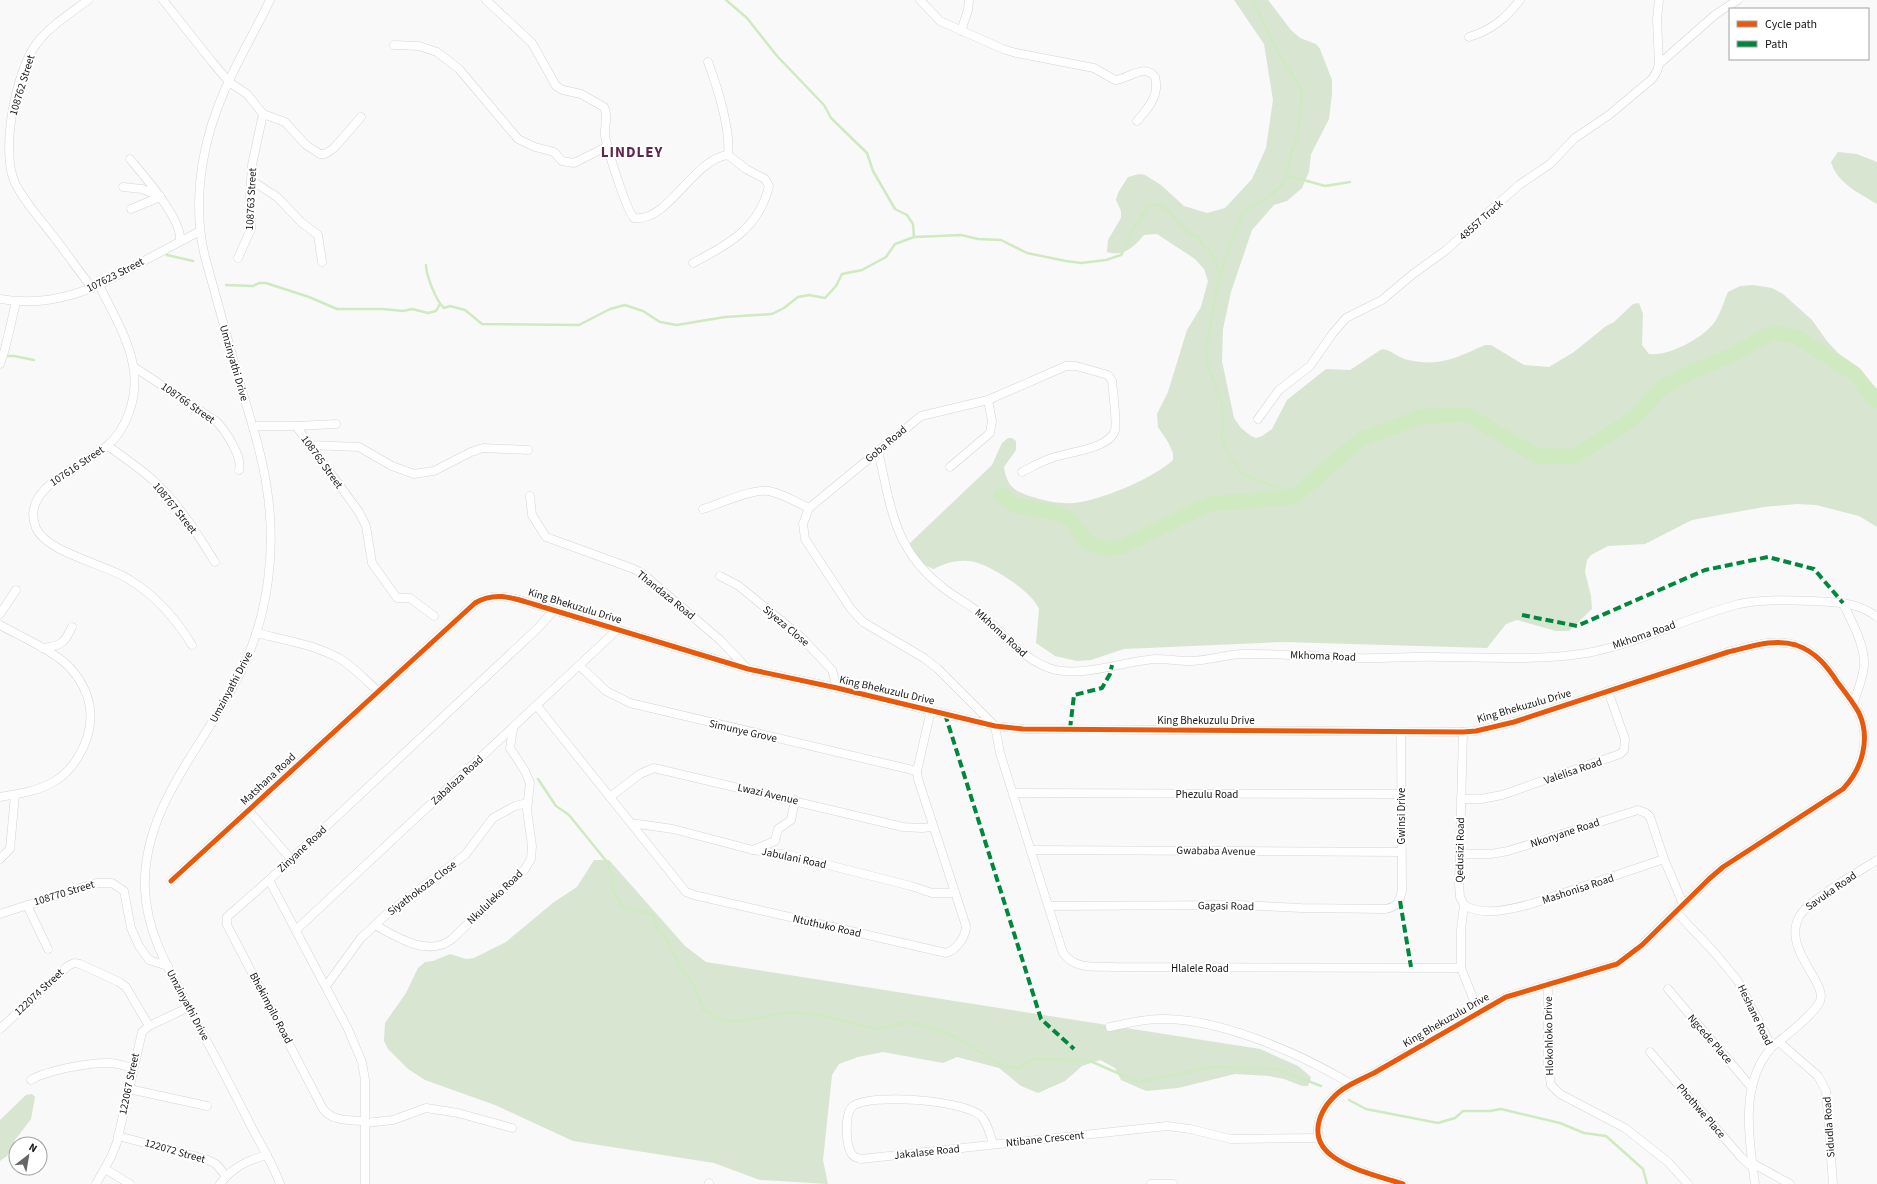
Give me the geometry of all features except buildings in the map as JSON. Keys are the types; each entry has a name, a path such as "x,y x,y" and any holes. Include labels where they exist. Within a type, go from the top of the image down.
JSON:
{"street":[{"name":"108762 Street","path":"88,0 45,34 31,52 25,66 13,113 9,147 11,170 19,190 95,287"},
{"path":"163,0 229,82 247,94 263,114 284,122 306,145 323,155 334,148 361,117"},
{"name":"Umzinyathi Drive","path":"270,0 229,82 218,106 210,129 201,179 200,231 205,257 253,426 265,476 271,532 268,582 256,633 237,679 173,787 158,816 151,837 145,867 147,908 152,932 280,1184"},
{"path":"486,0 532,43 556,86 563,90 586,96 604,107 607,124 605,137 631,215 634,218 642,219 674,197 707,164 720,156 728,155 746,169 765,179 769,186 767,194 757,216 746,229 723,247 693,263"},
{"path":"920,0 937,19 958,28 961,31 1010,51 1094,68 1115,80 1142,71 1149,72 1155,77 1156,94 1149,107 1137,121"},
{"path":"961,31 968,10 968,0"},
{"path":"1469,37 1482,33 1499,23 1520,0"},
{"path":"1659,0 1657,19 1659,64"},
{"path":"1659,64 1716,14 1738,0"},
{"path":"394,46 419,46 437,52 459,69 518,138 535,147 554,152 562,161 574,163 608,146"},
{"path":"708,62 715,80 729,141 728,155"},
{"name":"48557 Track","path":"1258,419 1279,390 1310,366 1333,333 1346,318 1382,300 1407,279 1445,251 1519,185 1550,164 1575,138 1609,116 1652,79 1659,64"},
{"name":"108763 Street","path":"238,258 251,231 250,197 252,165 263,114"},
{"path":"130,159 160,197 181,232 180,240"},
{"path":"251,180 277,197 301,222 318,235 322,262"},
{"path":"123,187 142,189 160,197"},
{"path":"131,209 160,197"},
{"name":"107623 Street","path":"0,300 16,302 60,299 95,287 180,240 200,231"},
{"name":"107616 Street","path":"95,287 126,342 134,367 134,391 130,411 123,426 108,446 42,491 34,508 36,526 43,538 51,545 119,573 139,586 175,619 192,645"},
{"path":"1,363 16,302"},
{"name":"Goba Road","path":"809,508 921,416 988,400 1070,366 1106,374 1112,381 1115,429 1109,438 1091,448 1053,457 1022,472"},
{"name":"108766 Street","path":"134,367 216,421 224,431 237,454 240,462 239,470"},
{"path":"950,466 990,433 992,421 988,400"},
{"path":"296,426 336,424"},
{"name":"108765 Street","path":"253,426 296,426 308,445 359,512 366,526 372,562 390,590 397,598 410,598 434,616"},
{"path":"308,445 359,447 392,466 414,474 434,471 471,452 484,448 528,450"},
{"name":"108767 Street","path":"108,446 149,477 162,490 194,530 215,562"},
{"name":"Mkhoma Road","path":"878,451 894,520 904,545 912,557 940,586 979,612 1024,655 1044,666 1060,671 1089,670 1140,660 1170,659 1192,661 1240,654 1276,654 1357,658 1439,656 1520,659 1562,656 1606,648 1740,604 1777,600 1843,603 1858,606 1877,617"},
{"path":"703,509 751,492 768,491 787,497 809,508 805,515 803,524 805,539 855,613 864,622 932,664 995,726"},
{"name":"Thandaza Road","path":"530,496 532,515 546,537 634,569 643,574 720,640 748,669"},
{"name":"Siyeza Close","path":"720,576 739,586 801,637 832,670 837,688"},
{"path":"0,614 16,590"},
{"name":"King Bhekuzulu Drive","path":"378,692 475,602 492,596 504,596 554,610 748,669 837,688 995,726 1023,729 1402,732 1476,731 1514,722 1728,652 1760,644 1778,642 1795,645 1818,657 1853,704 1861,721 1864,743 1859,765 1849,782 1834,796 1723,867 1642,945 1617,964 1506,997 1374,1074 1351,1084 1340,1091 1326,1106 1318,1123 1318,1138"},
{"path":"1843,603 1853,626 1864,660 1860,683 1853,704"},
{"name":"Zinyane Road","path":"365,1184 365,1080 362,1062 348,1029 269,880 514,650 554,610"},
{"path":"0,625 42,648 68,666 83,685 90,702 91,725 84,747 65,774 48,785 0,797"},
{"path":"42,648 59,645 67,638 72,626"},
{"name":"Zabalaza Road","path":"296,930 618,629"},
{"path":"256,633 307,646 333,656 350,666 378,692"},
{"name":"Simunye Grove","path":"580,666 612,696 630,703 917,772"},
{"name":"Valelisa Road","path":"1460,799 1481,799 1502,795 1620,754 1624,750 1625,740 1608,691"},
{"name":"Matshana Road","path":"171,881 378,692"},
{"name":"Ntuthuko Road","path":"537,706 632,823 677,882 690,894 942,953 953,949 961,940 966,929 956,893 918,779 917,772 931,710"},
{"name":"Hlalele Road","path":"995,726 1000,753 1063,953 1069,960 1077,965 1241,968 1461,968"},
{"name":"Nkululeko Road","path":"375,925 407,942 432,946 440,945 448,942 522,872 531,859 532,846 527,803 530,783 525,771 510,748 513,728"},
{"name":"Gwinsi Drive","path":"1400,901 1402,890 1402,732"},
{"name":"Qedusizi Road","path":"1461,968 1460,929 1464,905 1460,897 1459,884 1460,799 1463,732"},
{"name":"Lwazi Avenue","path":"610,797 644,772 654,768 795,800 903,827 933,827"},
{"name":"Phezulu Road","path":"1013,793 1401,794"},
{"path":"0,859 10,849 16,794"},
{"path":"754,850 766,843 774,841 778,829 791,820 795,800"},
{"name":"Siyathokoza Close","path":"326,986 355,944 375,925 400,904 465,855 493,818 515,806 527,803"},
{"name":"Nkonyane Road","path":"1460,854 1491,854 1508,851 1638,810 1646,813 1650,817 1664,859"},
{"path":"249,811 291,859"},
{"name":"Jabulani Road","path":"632,823 673,829 754,850 789,855 904,884 928,892 956,893"},
{"name":"Gwababa Avenue","path":"1031,850 1401,852"},
{"path":"1664,859 1683,904"},
{"name":"Mashonisa Road","path":"1464,905 1484,911 1512,908 1567,892 1664,859"},
{"name":"Savuka Road","path":"1776,1044 1810,1014 1820,1002 1821,998 1819,989 1797,945 1795,930 1798,917 1812,903 1877,860"},
{"name":"Bhekimpilo Road","path":"269,880 228,915 226,920 227,925 323,1109 329,1116 336,1119 365,1122 393,1120 426,1108 458,1113 512,1128"},
{"name":"108770 Street","path":"0,914 96,883 105,882 116,884 126,893 130,928 139,946 149,960 168,966"},
{"name":"Gagasi Road","path":"1049,906 1238,905 1301,908 1385,909 1397,906 1400,901"},
{"name":"108770 Street","path":"27,905 48,949"},
{"name":"Heshane Road","path":"1676,912 1714,952 1738,981 1776,1044 1760,1065 1752,1088 1749,1108 1752,1166 1755,1184"},
{"name":"122074 Street","path":"0,1029 68,966 74,963 80,964 123,985 131,993 149,1026"},
{"path":"1461,968 1479,1013"},
{"name":"Hlokohloko Drive","path":"1548,984 1548,1064 1552,1085 1560,1094 1625,1128 1668,1162 1688,1184"},
{"name":"Ngcede Place","path":"1668,990 1752,1088"},
{"path":"149,1026 189,1007"},
{"path":"1110,1027 1133,1021 1162,1019 1216,1026 1262,1042 1320,1066 1351,1084"},
{"name":"122067 Street","path":"96,1184 114,1151 141,1035 149,1026"},
{"name":"Sidudla Road","path":"1776,1044 1818,1076 1826,1090 1833,1184"},
{"name":"Phothwe Place","path":"1650,1052 1741,1157 1752,1166 1790,1184"},
{"path":"31,1080 39,1075 61,1069 96,1064 111,1063 133,1068"},
{"path":"129,1089 207,1106"},
{"name":"Ntibane Crescent","path":"861,1159 855,1157 850,1152 846,1120 851,1108 862,1103 892,1100 920,1100 966,1108 983,1118 993,1144 1168,1126 1190,1129 1231,1139 1318,1138"},
{"name":"122072 Street","path":"118,1136 206,1159 216,1164 226,1176"},
{"path":"1318,1138 1323,1148 1336,1159 1403,1184"},
{"name":"Jakalase Road","path":"861,1159 993,1144"},
{"path":"220,1184 226,1176 241,1165 266,1155"},
{"path":"105,1169 130,1184"},
{"path":"1151,1184 1173,1184"}],"green space":[{"path":"1234,0 1268,0 1291,30 1300,38 1316,44 1320,49 1332,80 1329,119 1311,154 1309,172 1302,188 1287,201 1274,205 1252,230 1231,292 1223,329 1222,361 1234,418 1241,428 1256,438 1262,436 1272,429 1287,400 1326,369 1350,370 1382,349 1408,360 1419,362 1439,362 1465,354 1485,345 1491,345 1524,365 1549,367 1574,352 1606,326 1614,322 1633,304 1639,303 1643,314 1642,345 1649,354 1666,352 1686,344 1704,333 1718,317 1728,292 1740,286 1753,285 1772,288 1783,294 1812,320 1827,341 1838,353 1858,367 1877,389 1877,527 1859,516 1816,505 1797,504 1764,507 1692,520 1645,544 1608,546 1591,555 1587,560 1585,572 1591,596 1592,609 1569,631 1556,631 1517,620 1506,624 1487,648 1284,642 1124,649 1091,660 1077,661 1055,656 1036,643 1039,609 1035,602 1013,582 994,570 978,563 967,561 944,564 934,569 925,565 916,556 909,544 992,465 1002,443 1008,438 1012,438 1016,441 1016,450 1004,467 1005,474 1010,484 1021,493 1051,502 1081,502 1104,496 1142,480 1173,460 1173,453 1168,442 1158,427 1157,414 1168,392 1187,330 1201,307 1208,281 1204,269 1195,259 1157,234 1144,235 1128,250 1119,253 1107,252 1108,240 1121,218 1121,211 1116,200 1118,193 1128,177 1139,174 1145,175 1161,185 1184,206 1207,213 1225,208 1252,179 1266,148 1273,100 1264,44"},
{"path":"1838,152 1857,154 1877,162 1877,204 1843,182 1838,176 1831,162"},
{"path":"594,860 609,860 685,946 706,962 1260,1049 1298,1066 1311,1077 1308,1086 1302,1086 1284,1079 1269,1076 1235,1074 1178,1088 1146,1091 1121,1080 1115,1068 1100,1060 1082,1066 1065,1081 1038,1093 1021,1086 999,1068 957,1057 943,1063 883,1052 858,1057 839,1064 832,1075 823,1160 828,1184 760,1180 714,1163 573,1141 495,1105 425,1080 408,1069 388,1049 384,1041 385,1023 406,993 418,968 425,962 433,961 450,954 466,959 474,958 506,942 554,902 577,887"},
{"path":"32,1094 35,1097 31,1119 18,1136 8,1136 8,1154 0,1161 0,1120 26,1095"}],"waterway":[{"path":"726,0 747,18 777,56 824,105 831,118 867,153 873,171 895,209 907,215 913,224 914,237"},
{"path":"1253,0 1277,51 1302,91 1298,131 1283,184 1266,199 1248,209 1242,215 1236,228 1219,278 1206,348 1207,364 1222,403 1223,426 1221,437 1230,457 1239,470 1248,477 1282,489 1294,497"},
{"path":"1286,175 1325,186 1350,182"},
{"path":"426,265 432,288 441,305 444,308 450,306 465,310 482,324 579,325 610,309 625,305 643,311 660,322 677,325 725,317 772,314 784,308 798,297 809,295 825,298 836,286 842,274 862,270 886,257 895,244 914,237 961,235 978,239 1001,240 1027,253 1066,261 1081,263 1106,260 1121,255 1128,243 1131,231 1138,223 1147,207 1156,204 1167,209 1186,231 1197,237 1210,251 1215,260 1217,269 1221,274"},
{"path":"167,255 193,261"},
{"path":"226,285 253,286 259,283 266,283 309,297 337,309 383,309 403,311 412,309 428,313 436,311 440,304"},
{"path":"1001,495 1015,505 1056,513 1072,520 1082,537 1090,544 1105,549 1123,546 1209,504 1294,497 1361,439 1423,416 1468,415 1537,456 1575,456 1634,418 1661,388 1695,370 1732,355 1773,332 1797,337 1855,374 1874,399 1877,400"},
{"path":"3,356 14,356 34,360"},
{"path":"538,779 556,806 569,815 607,862 612,877 613,891 623,907 652,914 655,919 656,926 667,940 683,972 693,983 703,1009 719,1019 734,1022 791,1012 824,1016 876,1029 909,1022 932,1028 958,1038 1002,1066 1019,1068 1033,1059 1088,1060 1138,1082 1213,1067 1277,1069 1321,1086"},
{"path":"1349,1100 1366,1109 1438,1123 1455,1118 1463,1111 1490,1111 1501,1109 1560,1123 1584,1133 1606,1136 1643,1169 1647,1184"}],"marked path":[{"path":"1522,615 1577,626 1705,570 1768,557 1814,569 1843,603"},
{"path":"1070,729 1074,695 1102,688 1110,674 1112,665"},
{"path":"945,714 1041,1019 1074,1049"},
{"path":"1400,901 1411,967"}],"cycle path":[{"path":"171,881 475,603 482,599 497,596 518,600 748,669 837,688 995,726 1023,729 1476,731 1514,722 1728,652 1753,646 1779,642 1787,643 1803,648 1815,656 1830,671 1852,701 1863,723 1864,743 1860,763 1850,781 1843,789 1723,867 1642,945 1617,964 1506,997 1374,1073 1347,1086 1331,1100 1325,1108 1318,1125 1318,1134 1326,1151 1342,1163 1351,1167 1403,1184"}],"district":[{"name":"LINDLEY","path":"632,152"}]}
